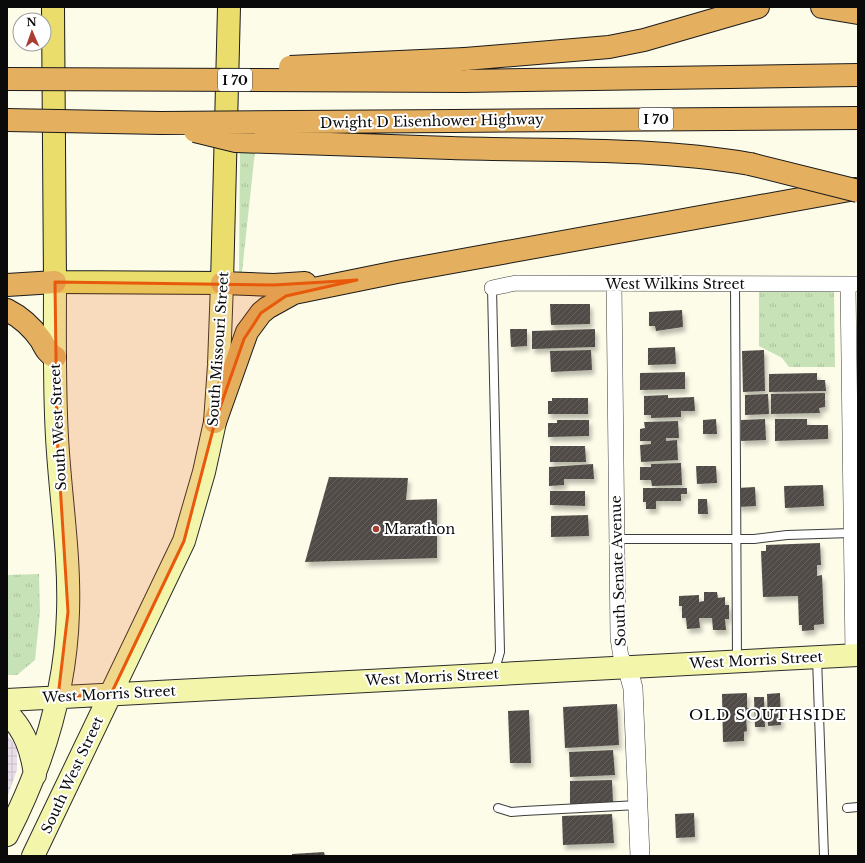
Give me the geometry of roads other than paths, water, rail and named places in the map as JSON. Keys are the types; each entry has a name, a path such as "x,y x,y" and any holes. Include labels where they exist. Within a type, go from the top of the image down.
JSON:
{"highway":[{"path":"88,80 357,62 464,59 609,47 644,40 758,7"},
{"path":"822,7 858,13"},
{"name":"I 70","path":"7,79 464,81 858,76"},
{"name":"Dwight D Eisenhower Highway","path":"7,120 161,123 858,118"},
{"path":"161,123 236,141 676,154 750,164 858,190"},
{"path":"214,422 244,339 261,313 273,304 294,293 357,280 858,190"},
{"path":"222,283 274,285 357,280"},
{"path":"7,285 55,282"},
{"path":"7,310 19,316 40,340 48,353 55,357"}],"main road":[{"name":"South West Street","path":"7,835 35,774 48,736 58,697 65,650 68,612 66,559 57,435 55,357 53,7"},
{"name":"South Missouri Street","path":"111,694 184,541 204,472 214,422 220,365 229,7"},
{"path":"55,282 222,283"},
{"name":"West Morris Street","path":"7,700 855,655"},
{"name":"South West Street","path":"33,856 111,694"},
{"path":"7,714 15,721 25,737 33,760 35,774"}],"street":[{"name":"West Wilkins Street","path":"492,288 516,283 853,284"},
{"name":"South Senate Avenue","path":"614,284 618,638 621,657 627,666 633,688 640,856"},
{"path":"853,284 851,533 855,655"}],"lane":[{"path":"735,284 735,539 737,661"},
{"path":"492,288 500,652 494,673"},
{"path":"617,539 754,539 787,535 851,533"},
{"path":"817,657 824,856"},
{"path":"498,808 511,812 638,806"},
{"path":"847,808 858,807"}],"place":[{"name":"Marathon","path":"376,529"}],"district":[{"name":"OLD SOUTHSIDE","path":"768,714"}]}
